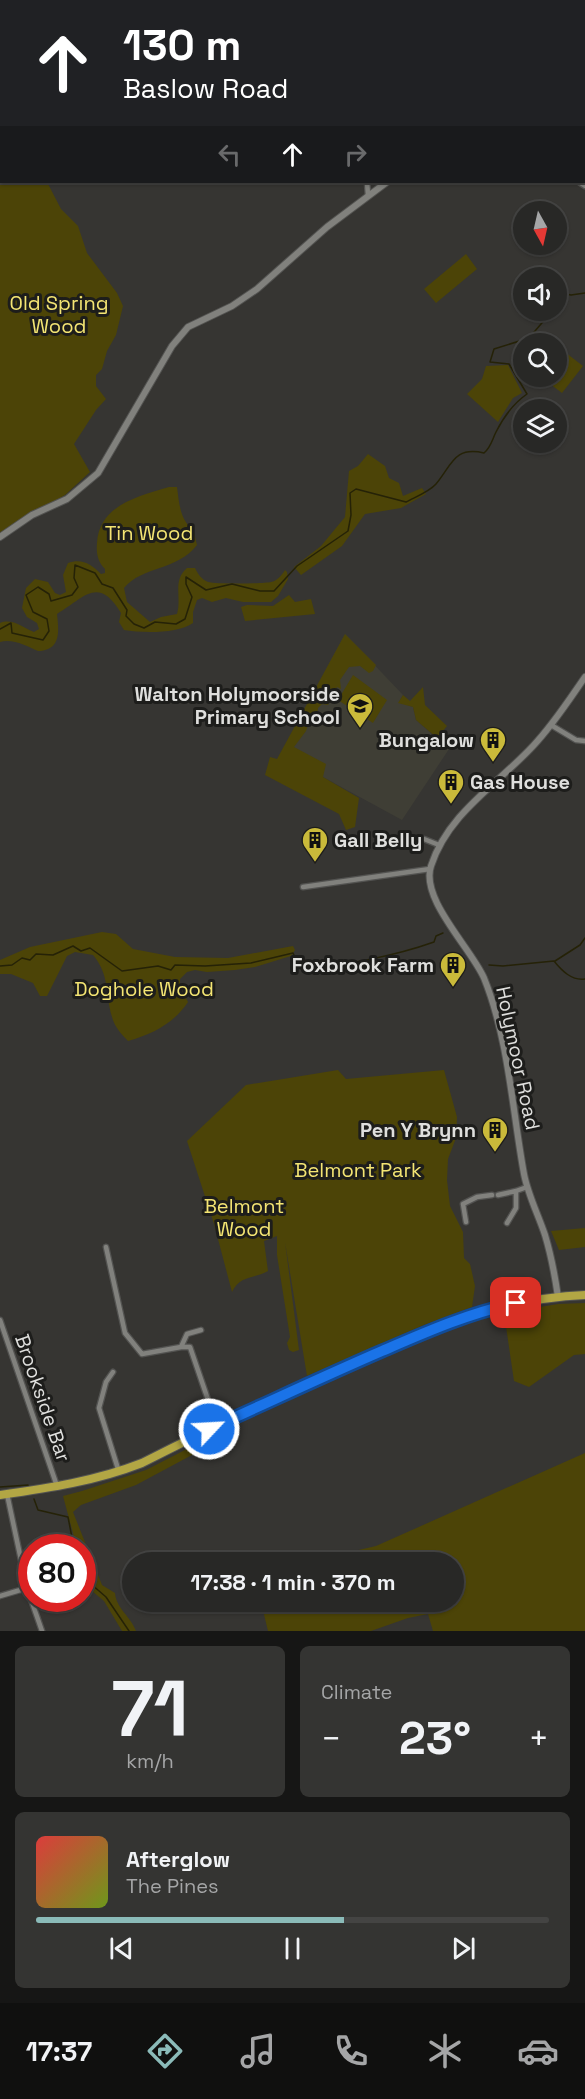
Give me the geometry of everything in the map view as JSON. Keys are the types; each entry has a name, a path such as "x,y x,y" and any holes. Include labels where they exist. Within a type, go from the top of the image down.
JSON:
{"highway":[{"path":"3,1495 119,1472 316,1379 476,1313 508,1305 585,1295"}],"street":[{"path":"367,183 368,195"},
{"path":"0,537 32,515 68,499 98,473 172,346 188,327 232,306 256,290 327,227 385,183"},
{"path":"303,888 430,869 439,845 474,800 533,747 585,677"},
{"path":"551,725 576,740 585,741"},
{"path":"424,840 439,845"},
{"name":"Holymoor Road","path":"430,869 434,894 442,915 476,961 488,990 498,1024 510,1082 527,1186 549,1250 558,1297"},
{"path":"466,1222 463,1204 477,1197 516,1191 527,1186"},
{"path":"507,1223 516,1208 516,1191"},
{"path":"106,1247 125,1333 142,1354 190,1347 217,1426"},
{"name":"Brookside Bar","path":"0,1320 57,1486"},
{"path":"181,1347 187,1334 201,1330"},
{"path":"113,1372 106,1382 99,1408 119,1472"},
{"path":"3,1495 18,1553"},
{"path":"0,1596 18,1591"},
{"path":"35,1612 42,1631"}],"shaded area":[{"name":"Walton Holymoorside Primary School","path":"345,634 403,695 399,702 413,707 416,720 449,749 402,820 323,777 286,744"}],"green space":[{"name":"Old Spring Wood","path":"0,183 48,183 61,209 78,226 87,253 117,293 123,306 116,335 107,351 102,369 96,375 96,386 106,399 74,444 90,472 65,495 0,534"},
{"path":"466,254 477,269 436,303 424,289"},
{"path":"567,354 583,366 567,387"},
{"path":"508,365 513,375 513,387 519,387 522,393 513,398 498,422 467,394 482,379 486,366"},
{"path":"554,387 567,387 562,393"},
{"path":"368,454 385,466 389,478 399,483 403,496 422,488 426,494 401,508 365,514 342,546 301,575 294,567 321,546 345,517 349,471 358,466"},
{"name":"Tin Wood","path":"169,487 177,487 183,516 193,529 197,545 180,560 131,581 124,588 127,602 150,622 177,614 180,578 187,568 195,568 208,582 229,583 271,582 279,578 285,570 288,579 278,596 271,602 243,602 226,598 212,602 202,598 197,600 193,612 193,623 186,627 169,631 140,632 124,630 119,622 121,613 113,601 98,592 90,593 57,614 57,639 55,644 46,650 38,651 14,642 0,642 0,623 13,622 34,632 39,629 37,623 27,617 22,608 26,588 35,579 48,582 55,593 60,595 66,592 63,575 68,563 82,562 101,574 105,573 98,558 97,547 99,530 105,519 122,504"},
{"path":"289,595 295,602 311,599 315,614 245,621 241,607 247,605 273,606"},
{"path":"345,634 376,665 369,673 360,666 349,667 340,680 341,689 337,687 328,705 322,704 318,708 316,723 308,725 294,747 326,764 323,777 359,798 355,827 346,830 339,814 265,775 270,757 277,759"},
{"path":"353,675 387,700 373,723 338,700"},
{"path":"423,687 425,705 447,726 437,738 416,720 413,707 398,703 403,695 410,701"},
{"name":"Doghole Wood","path":"102,932 116,934 133,949 175,957 228,958 293,946 295,950 291,956 255,967 187,972 180,979 180,986 188,1002 162,1027 128,1041 113,1020 105,977 93,955 75,952 67,956 47,996 40,996 33,983 11,974 0,974 0,960 30,947"},
{"name":"Belmont Park","path":"338,1070 346,1079 444,1070 457,1117 456,1138 448,1159 447,1180 450,1206 463,1232 464,1258 470,1264 475,1286 472,1307 424,1325 307,1376 285,1242 299,1350 293,1352 289,1350 287,1343 290,1337 277,1255 277,1236 264,1241 268,1271 243,1280 232,1292 214,1224 187,1141 246,1085"},
{"path":"585,1228 585,1247 559,1250 551,1231"},
{"path":"585,1303 585,1354 574,1355 529,1387 514,1381 504,1313 558,1304"},
{"path":"214,1435 220,1440 136,1485 81,1505 73,1512 82,1534 73,1534 63,1496 146,1470"},
{"path":"585,1453 585,1631 433,1631 428,1614 408,1618 371,1631 268,1631 263,1612 464,1612 464,1552 350,1552 376,1546"},
{"path":"96,1570 102,1585 115,1593 122,1612 124,1612 136,1631 122,1631 104,1601 96,1594"}],"waterway":[{"path":"567,294 585,293"},
{"path":"0,629 11,623 12,633 43,640 49,631 47,619 33,612 26,595 38,587 49,594 51,601 72,595 78,587 74,578 75,565 95,573 102,584 113,588 127,610 126,616 134,624 144,628 155,622 176,624 185,619 192,597 186,584 186,577 206,590 232,584 260,591 274,591 297,566 348,531 351,515 350,493 356,489 406,502 433,487 450,464 460,455 466,452 484,453 486,451 505,416 527,394 509,364 490,362 494,349 529,338 544,321"},
{"path":"0,966 12,965 22,958 30,960 36,954 53,955 73,946 81,951 90,948 122,971 158,966 171,970 175,965 251,963 293,953 300,962 333,965 370,959 422,946 434,942 436,936 443,933"},
{"path":"555,961 580,945 585,938"},
{"path":"489,965 503,966 554,961 572,977 585,979"},
{"path":"0,1487 28,1485 29,1487"},
{"path":"34,1499 38,1510 68,1517 71,1534"},
{"path":"96,1588 106,1597 129,1631"}],"place":[{"name":"Walton Holymoorside Primary School","path":"360,729"},
{"name":"Bungalow","path":"493,763"},
{"name":"Gas House","path":"451,805"},
{"name":"Gall Belly","path":"315,863"},
{"name":"Foxbrook Farm","path":"453,988"},
{"name":"Pen Y Brynn","path":"495,1153"}],"route":[{"path":"209,1429 316,1379 445,1324 516,1303"}],"park label":[{"name":"Belmont Wood","path":"244,1218"}]}
